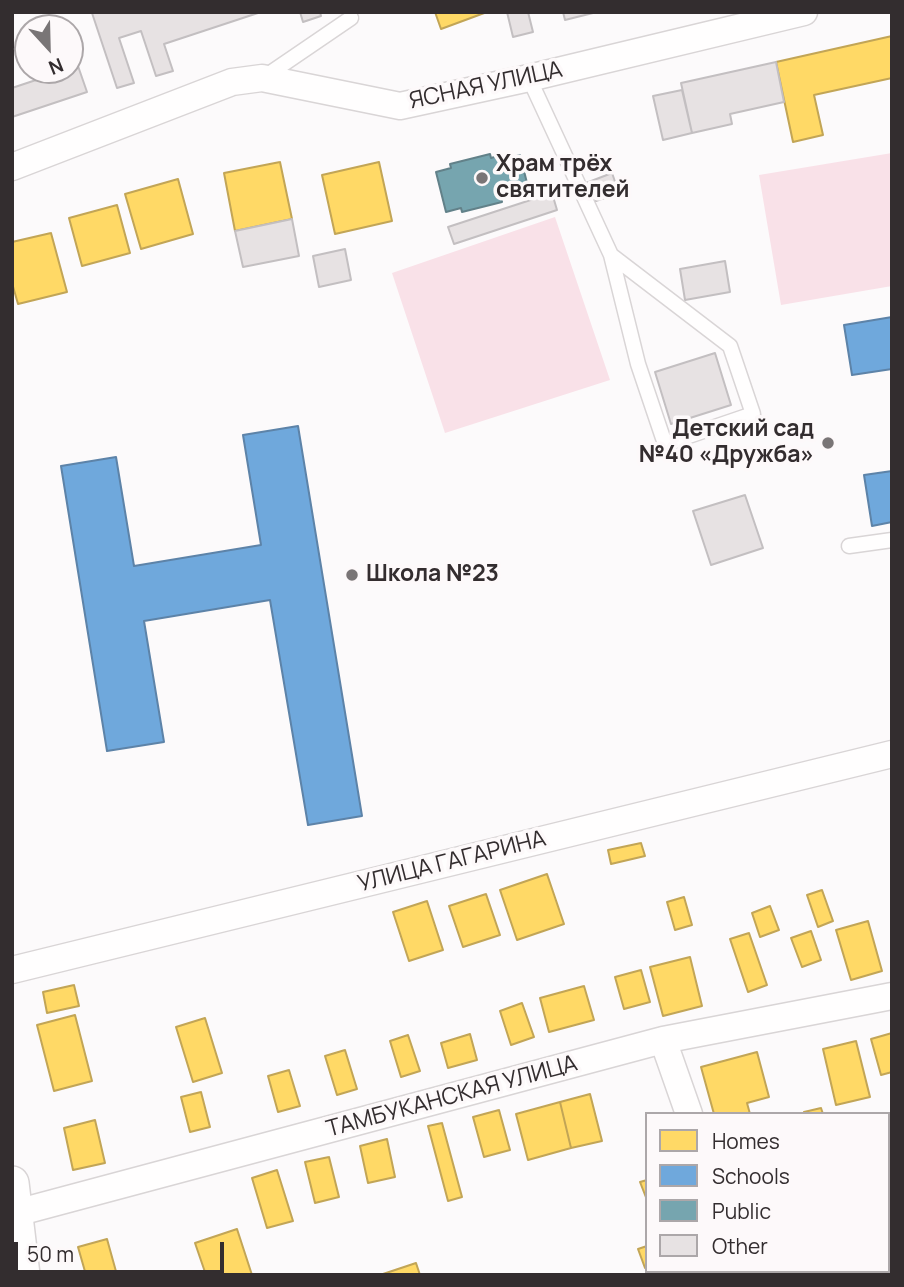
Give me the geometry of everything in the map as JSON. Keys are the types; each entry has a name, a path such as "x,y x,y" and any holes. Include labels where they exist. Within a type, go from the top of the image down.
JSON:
{"street":[{"name":"ЯСНАЯ УЛИЦА","path":"12,167 232,82 262,78 400,106 804,12"},
{"name":"УЛИЦА ГАГАРИНА","path":"12,970 892,754"},
{"name":"ТАМБУКАНСКАЯ УЛИЦА","path":"14,1198 663,1040 892,996"},
{"path":"663,1040 688,1112"},
{"path":"14,1198 23,1275"}],"lane":[{"path":"262,78 351,18"},
{"path":"529,78 611,255 638,364 665,444 753,414 730,346 611,255"},
{"path":"849,546 892,540"}],"shaded area":[{"path":"892,153 892,286 781,305 759,175"},
{"path":"555,217 610,380 445,433 392,273"}],"building: Homes":[{"path":"435,12 487,12 441,29"},
{"path":"892,36 892,78 814,95 823,135 793,142 776,62"},
{"path":"280,162 292,219 235,231 224,173"},
{"path":"379,162 392,221 335,234 322,175"},
{"path":"178,179 193,234 141,249 125,194"},
{"path":"117,205 130,253 82,266 69,218"},
{"path":"51,233 67,292 18,304 12,283 12,242"},
{"path":"641,843 645,856 611,864 608,850"},
{"path":"547,874 564,924 517,940 500,890"},
{"path":"822,890 833,921 818,927 807,895"},
{"path":"486,894 500,935 463,947 449,906"},
{"path":"684,897 692,925 675,930 667,902"},
{"path":"427,901 443,950 409,961 393,912"},
{"path":"770,906 779,930 760,937 752,913"},
{"path":"868,921 882,971 851,980 836,930"},
{"path":"811,931 821,960 802,967 791,938"},
{"path":"749,933 767,985 748,992 730,939"},
{"path":"690,957 702,1006 663,1016 650,967"},
{"path":"641,970 650,1002 624,1009 615,977"},
{"path":"74,985 79,1006 47,1013 43,992"},
{"path":"584,986 594,1020 549,1032 540,998"},
{"path":"522,1003 534,1037 511,1045 500,1011"},
{"path":"75,1015 92,1081 54,1091 37,1025"},
{"path":"205,1018 222,1073 193,1082 176,1027"},
{"path":"892,1033 892,1072 881,1075 871,1039"},
{"path":"470,1034 477,1060 448,1068 441,1043"},
{"path":"408,1035 420,1071 401,1077 390,1041"},
{"path":"856,1041 870,1097 836,1105 823,1049"},
{"path":"345,1050 357,1089 337,1095 325,1056"},
{"path":"757,1052 769,1097 747,1103 749,1112 713,1112 701,1067"},
{"path":"289,1070 300,1106 278,1112 268,1076"},
{"path":"201,1092 210,1127 190,1132 181,1097"},
{"path":"590,1094 602,1141 571,1148 560,1102"},
{"path":"560,1102 571,1148 528,1160 516,1114"},
{"path":"821,1108 822,1112 804,1112"},
{"path":"499,1110 510,1150 484,1157 473,1117"},
{"path":"95,1120 105,1163 73,1170 64,1128"},
{"path":"442,1123 462,1197 448,1201 428,1126"},
{"path":"387,1139 395,1177 368,1183 360,1146"},
{"path":"329,1157 339,1197 315,1203 305,1162"},
{"path":"890,1168 892,1219 890,1220"},
{"path":"277,1170 293,1221 267,1228 252,1178"},
{"path":"645,1181 645,1195 640,1182"},
{"path":"237,1229 252,1275 206,1275 195,1243"},
{"path":"107,1239 117,1275 86,1275 78,1247"},
{"path":"645,1247 645,1268 638,1249"},
{"path":"416,1263 420,1275 380,1275"},
{"path":"808,1273 809,1275 788,1275"},
{"path":"826,1273 860,1273 854,1275"}],"building: Schools":[{"path":"892,317 892,369 852,375 844,325"},
{"path":"298,426 362,816 308,825 270,600 144,621 164,742 107,751 61,466 116,457 134,566 261,545 243,435"},
{"path":"892,471 892,522 872,526 864,475"}],"building: Public":[{"name":"Храм трёх святителей","path":"490,154 491,158 501,155 503,160 520,155 527,183 510,188 511,193 501,195 502,202 462,212 461,208 446,212 436,172 451,168 450,164"}],"building: Other":[{"path":"261,12 164,44 173,71 156,76 141,31 119,38 134,83 117,88 92,13"},
{"path":"300,12 320,12 321,16 303,22"},
{"path":"507,12 528,12 533,32 513,37"},
{"path":"563,12 593,12 593,13 565,20"},
{"path":"776,62 784,102 730,114 732,124 692,133 681,83"},
{"path":"84,83 87,92 12,117 12,88 24,84"},
{"path":"682,90 692,133 663,140 653,96"},
{"path":"612,173 619,193 593,202 586,183"},
{"path":"552,193 557,210 454,244 448,227"},
{"path":"292,219 299,256 243,267 235,231"},
{"path":"345,249 351,280 319,287 313,256"},
{"path":"725,261 730,292 685,300 680,269"},
{"path":"715,353 731,405 671,424 655,372"},
{"path":"745,495 763,548 711,565 693,511"}],"place":[{"name":"Храм трёх святителей","path":"482,178"},
{"name":"Детский сад №40 «Дружба»","path":"828,443"},
{"name":"Школа №23","path":"352,575"}]}
